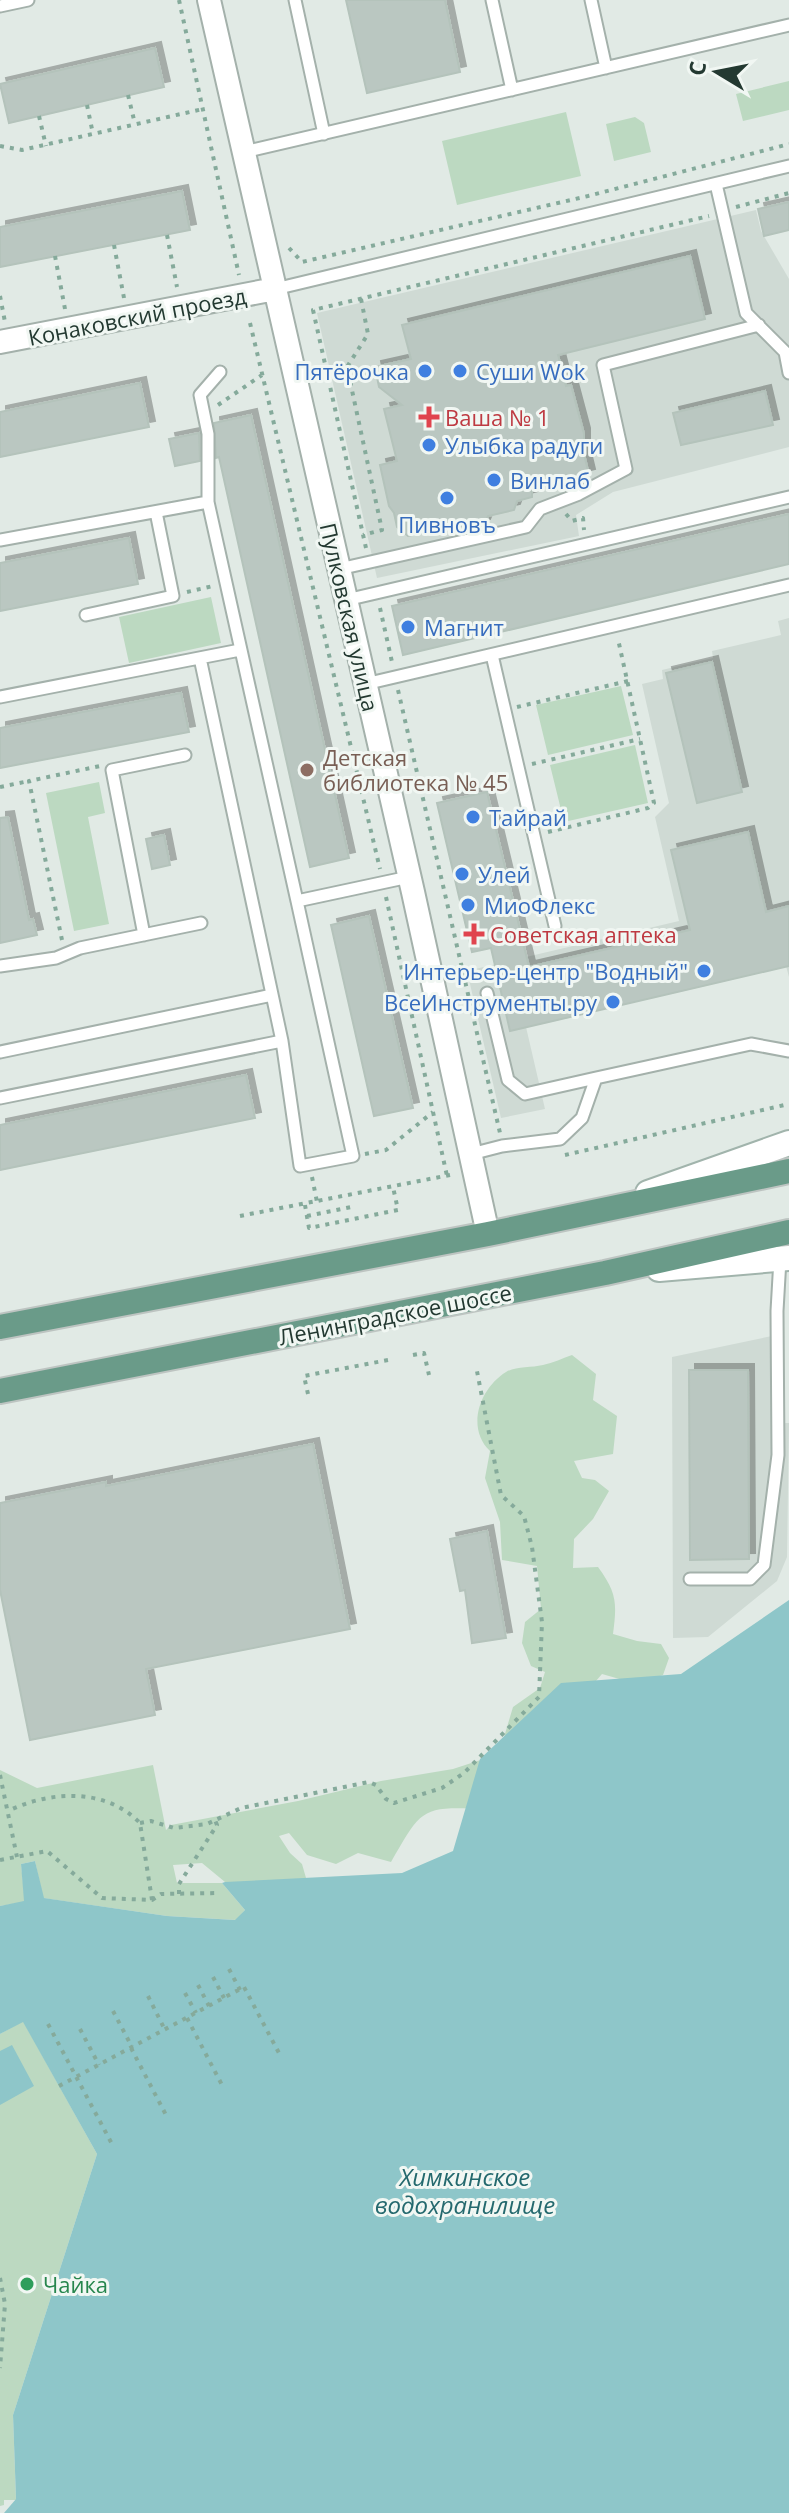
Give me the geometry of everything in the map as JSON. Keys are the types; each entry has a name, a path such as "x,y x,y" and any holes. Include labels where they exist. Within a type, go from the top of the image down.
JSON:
{"main road":[{"path":"593,1212 789,1143"},
{"path":"0,1327 488,1234 789,1171"},
{"name":"Ленинградское шоссе","path":"0,1391 605,1273 789,1232"},
{"path":"605,1273 784,1258"}],"street":[{"name":"Пулковская улица","path":"209,0 488,1234"},
{"name":"Конаковский проезд","path":"2,333 275,289"}],"lane":[{"path":"0,6 28,0"},
{"path":"295,0 324,134"},
{"path":"492,0 512,90"},
{"path":"591,0 606,68"},
{"path":"244,152 789,25"},
{"path":"275,289 789,166"},
{"path":"716,184 746,313 785,352 789,373"},
{"path":"339,569 526,527 540,509 579,494 626,469 603,365 759,325"},
{"path":"200,658 282,1041 300,1166 353,1156 208,502 208,434 200,395 220,372"},
{"path":"346,600 789,497"},
{"path":"0,540 208,502"},
{"path":"86,615 173,596 156,512"},
{"path":"365,684 789,585"},
{"path":"0,697 240,650"},
{"path":"492,655 555,926"},
{"path":"144,935 112,770 185,755"},
{"path":"297,901 409,877"},
{"path":"0,966 56,958 80,948 201,923"},
{"path":"487,993 508,1080 525,1094 751,1044 789,1051"},
{"path":"0,1052 272,995"},
{"path":"0,1098 282,1041"},
{"path":"471,1154 502,1146 560,1139 582,1118 596,1078"},
{"path":"690,1579 750,1579 764,1565 778,1455 777,1311 784,1258"}],"path":[{"path":"179,0 240,277"},
{"path":"128,95 135,125"},
{"path":"87,105 93,135"},
{"path":"0,146 22,150 46,146 203,109"},
{"path":"39,116 46,146"},
{"path":"302,262 588,196 789,144"},
{"path":"369,563 313,310 722,213 747,202 789,193"},
{"path":"167,235 177,289"},
{"path":"114,245 124,300"},
{"path":"55,256 65,311"},
{"path":"0,296 2,333"},
{"path":"361,299 368,334 347,367 382,530 363,535"},
{"path":"250,323 383,882 447,1176"},
{"path":"203,414 262,375"},
{"path":"572,521 583,518"},
{"path":"173,596 226,583"},
{"path":"376,593 502,1146"},
{"path":"534,835 652,806 654,797 615,626"},
{"path":"505,710 628,681"},
{"path":"518,767 641,739"},
{"path":"328,765 354,759"},
{"path":"0,787 99,766 112,770"},
{"path":"29,781 65,954"},
{"path":"559,1156 789,1104"},
{"path":"353,1156 386,1150 433,1112"},
{"path":"309,1165 317,1202"},
{"path":"240,1216 455,1174"},
{"path":"305,1205 309,1228 398,1210 393,1187"},
{"path":"384,1196 394,1194"},
{"path":"307,1216 356,1206"},
{"path":"413,1355 424,1353 429,1375"},
{"path":"308,1394 304,1376 388,1360"},
{"path":"8,1811 29,1800 72,1794 120,1809 140,1823 151,1821 174,1828 207,1824 241,1808 369,1782 394,1803 442,1788 464,1773 539,1697 542,1622 532,1547 524,1516 501,1495 476,1366"},
{"path":"0,1775 17,1857"},
{"path":"179,1894 179,1884 217,1825 215,1820"},
{"path":"140,1823 152,1900"},
{"path":"0,1860 47,1851 102,1898 152,1900 161,1894 220,1893"},
{"path":"229,1969 240,1990"},
{"path":"213,1977 224,1998"},
{"path":"198,1985 209,2006"},
{"path":"59,2086 244,1987 280,2055"},
{"path":"185,1993 196,2013"},
{"path":"148,1996 165,2030"},
{"path":"113,2011 166,2115"},
{"path":"187,2018 222,2085"},
{"path":"48,2024 112,2144"},
{"path":"80,2029 99,2065"},
{"path":"0,2278 5,2304 0,2368"}],"shaded area":[{"path":"756,210 761,231 789,279 789,447 613,492 576,515 579,536 377,578 317,313"},
{"path":"789,618 789,977 786,966 526,1027 545,1109 501,1118 467,971 679,921 655,817 669,803 642,684 663,679 662,670 713,658 712,651 781,635 778,621"},
{"path":"772,1336 771,1423 789,1423 787,1557 777,1581 708,1637 673,1638 672,1357"}],"green space":[{"path":"789,81 789,110 743,121 736,94"},
{"path":"566,112 581,176 457,205 442,141"},
{"path":"635,117 644,123 651,152 614,161 606,124"},
{"path":"211,597 221,643 129,663 119,617"},
{"path":"621,686 633,735 548,755 536,705"},
{"path":"635,745 648,803 564,822 550,765"},
{"path":"99,782 105,813 88,817 109,924 74,931 46,793"},
{"path":"572,1355 596,1374 593,1400 617,1416 613,1454 574,1461 582,1478 595,1480 609,1491 593,1519 574,1539 573,1568 598,1567 614,1599 613,1634 661,1644 669,1658 663,1675 637,1684 602,1674 485,1809 448,1808 426,1814 417,1821 391,1862 358,1853 336,1864 307,1855 289,1833 279,1836 302,1864 308,1885 254,1886 225,1882 202,1863 173,1865 177,1883 222,1883 245,1910 236,1920 167,1916 43,1898 35,1861 21,1864 25,1902 0,1906 0,1770 37,1788 153,1765 166,1830 171,1825 453,1769 499,1754 513,1707 540,1688 545,1672 531,1666 522,1643 525,1622 541,1609 537,1566 502,1560 500,1522 485,1478 490,1451 479,1431 479,1409 489,1388 506,1372 547,1364"},
{"name":"Чайка","path":"23,2021 97,2154 13,2415 16,2500 4,2500 4,2505 0,2506 0,2034"}],"water":[{"name":"Химкинское водохранилище","path":"789,1600 789,2513 4,2513 16,2499 13,2415 97,2154 23,2022 0,2034 0,1906 24,1901 21,1864 35,1861 44,1898 167,1916 235,1920 245,1910 222,1883 225,1882 402,1873 453,1851 480,1759 561,1683 681,1674"},
{"path":"12,2045 34,2086 0,2105 0,2051"}],"building":[{"path":"346,0 445,0 460,72 367,93"},
{"path":"155,48 164,87 9,123 0,84"},
{"path":"182,191 190,230 0,267 0,227"},
{"path":"789,202 789,230 764,236 758,209"},
{"path":"690,256 705,319 558,355 566,386 571,385 584,434 584,454 589,475 532,489 532,497 517,501 514,510 488,516 484,525 451,526 408,536 397,527 380,465 397,461 384,409 402,405 379,387 375,367 411,359 402,325"},
{"path":"140,383 149,427 0,457 0,412"},
{"path":"765,391 773,425 681,445 673,413"},
{"path":"251,415 349,858 310,867 219,457 216,458 214,423"},
{"path":"199,433 200,461 175,466 169,439"},
{"path":"789,514 789,564 403,655 392,606"},
{"path":"129,538 138,584 0,611 0,563"},
{"path":"712,662 742,792 697,803 666,673"},
{"path":"181,693 189,732 0,768 0,728"},
{"path":"487,792 529,967 690,930 671,850 748,832 766,912 789,906 789,966 510,1031 491,948 472,952 437,803"},
{"path":"8,817 29,920 33,919 37,935 0,943 0,818"},
{"path":"164,835 170,865 152,869 146,839"},
{"path":"369,916 413,1108 374,1116 331,925"},
{"path":"246,1075 255,1118 0,1170 0,1125"},
{"path":"689,1370 748,1370 749,1559 690,1560"},
{"path":"313,1444 350,1629 146,1669 155,1715 30,1740 0,1590 0,1503 106,1482 106,1486"},
{"path":"487,1531 506,1638 472,1643 465,1590 460,1591 450,1539"}],"place":[{"name":"Пятёрочка","path":"425,371"},
{"name":"Суши Wok","path":"460,371"},
{"name":"Ваша № 1","path":"429,417"},
{"name":"Улыбка радуги","path":"429,445"},
{"name":"Винлаб","path":"494,480"},
{"name":"Пивновъ","path":"447,498"},
{"name":"Магнит","path":"408,627"},
{"name":"Детская библиотека № 45","path":"307,770"},
{"name":"Тайрай","path":"473,817"},
{"name":"Улей","path":"462,874"},
{"name":"МиоФлекс","path":"468,905"},
{"name":"Советская аптека","path":"474,934"},
{"name":"Интерьер-центр \"Водный\"","path":"704,971"},
{"name":"ВсеИнструменты.ру","path":"613,1002"},
{"name":"Чайка","path":"27,2284"}]}
